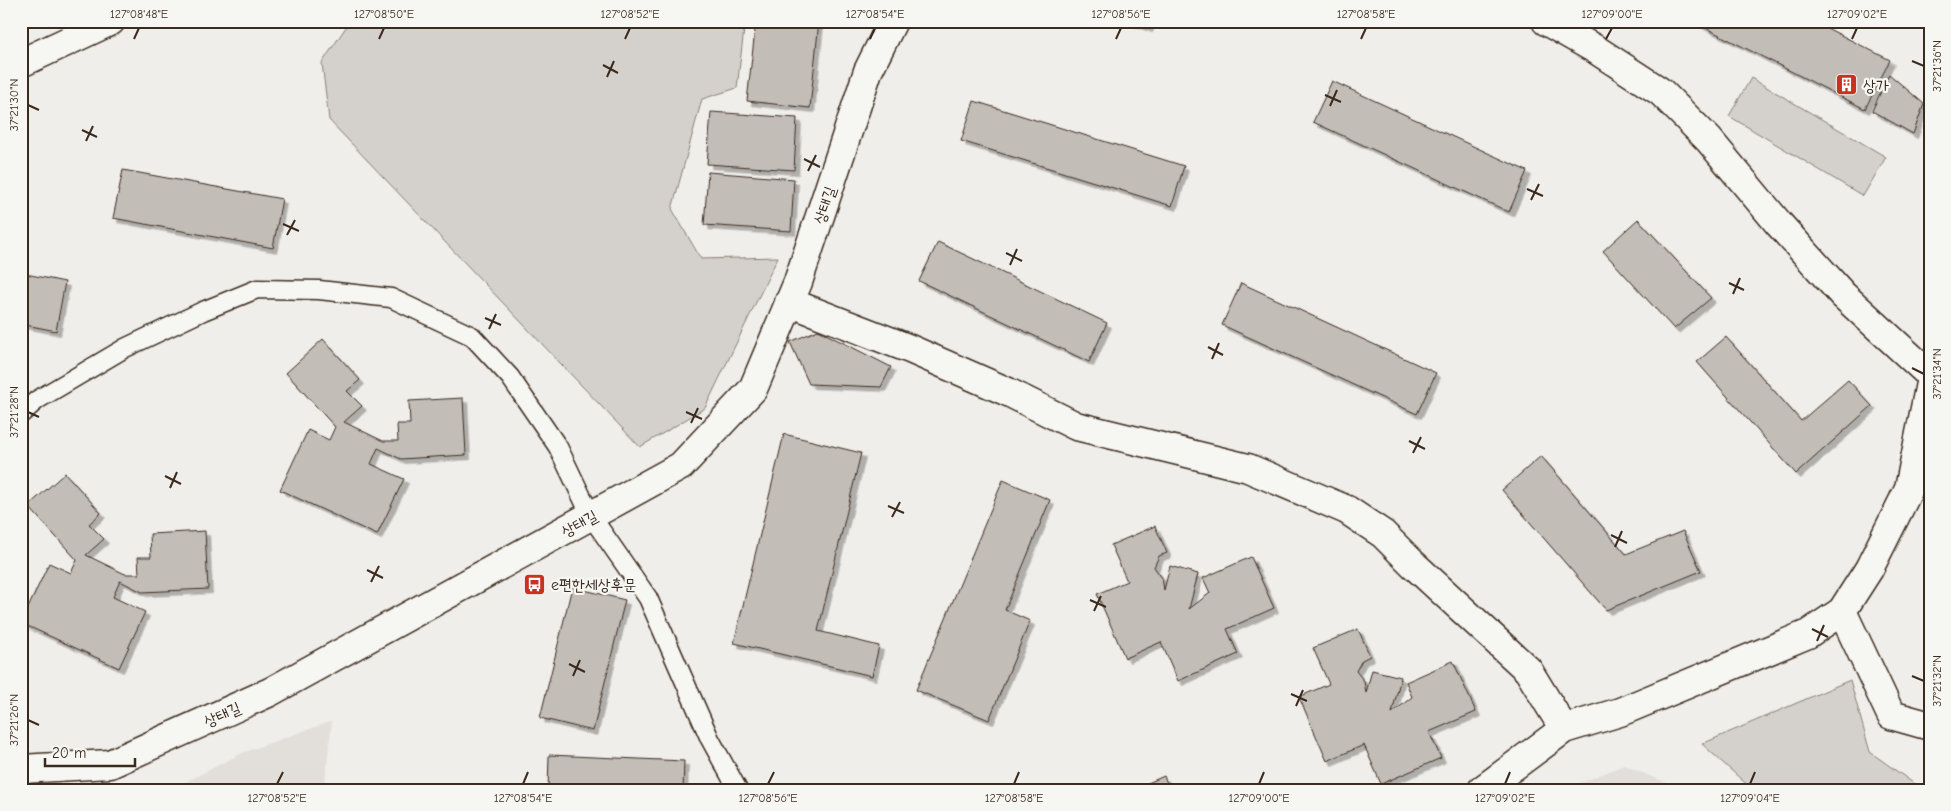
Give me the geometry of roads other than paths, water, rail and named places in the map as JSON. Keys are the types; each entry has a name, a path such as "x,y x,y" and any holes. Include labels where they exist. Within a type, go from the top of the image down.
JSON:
{"street":[{"path":"21,63 111,21"},
{"name":"상태길","path":"21,770 110,764 270,692 681,466 753,389 789,302 868,71 893,21"},
{"path":"1546,21 1595,49 1661,92 1710,140 1779,224 1843,295 1930,375"},
{"path":"789,302 928,357 1008,392 1076,426 1248,468 1346,510 1383,534 1528,670 1564,729"},
{"path":"1482,790 1564,729 1620,712 1808,634 1842,611 1869,570 1909,489 1930,383"},
{"path":"1842,611 1891,715 1930,726"}],"lane":[{"path":"21,414 37,400 125,348 203,311 257,289 318,290 391,298 472,336 510,377 558,447 591,516 648,598 710,739 738,790"}],"place":[{"name":"상가","path":"1847,85"},
{"name":"e편한세상후문","path":"535,584"}]}
